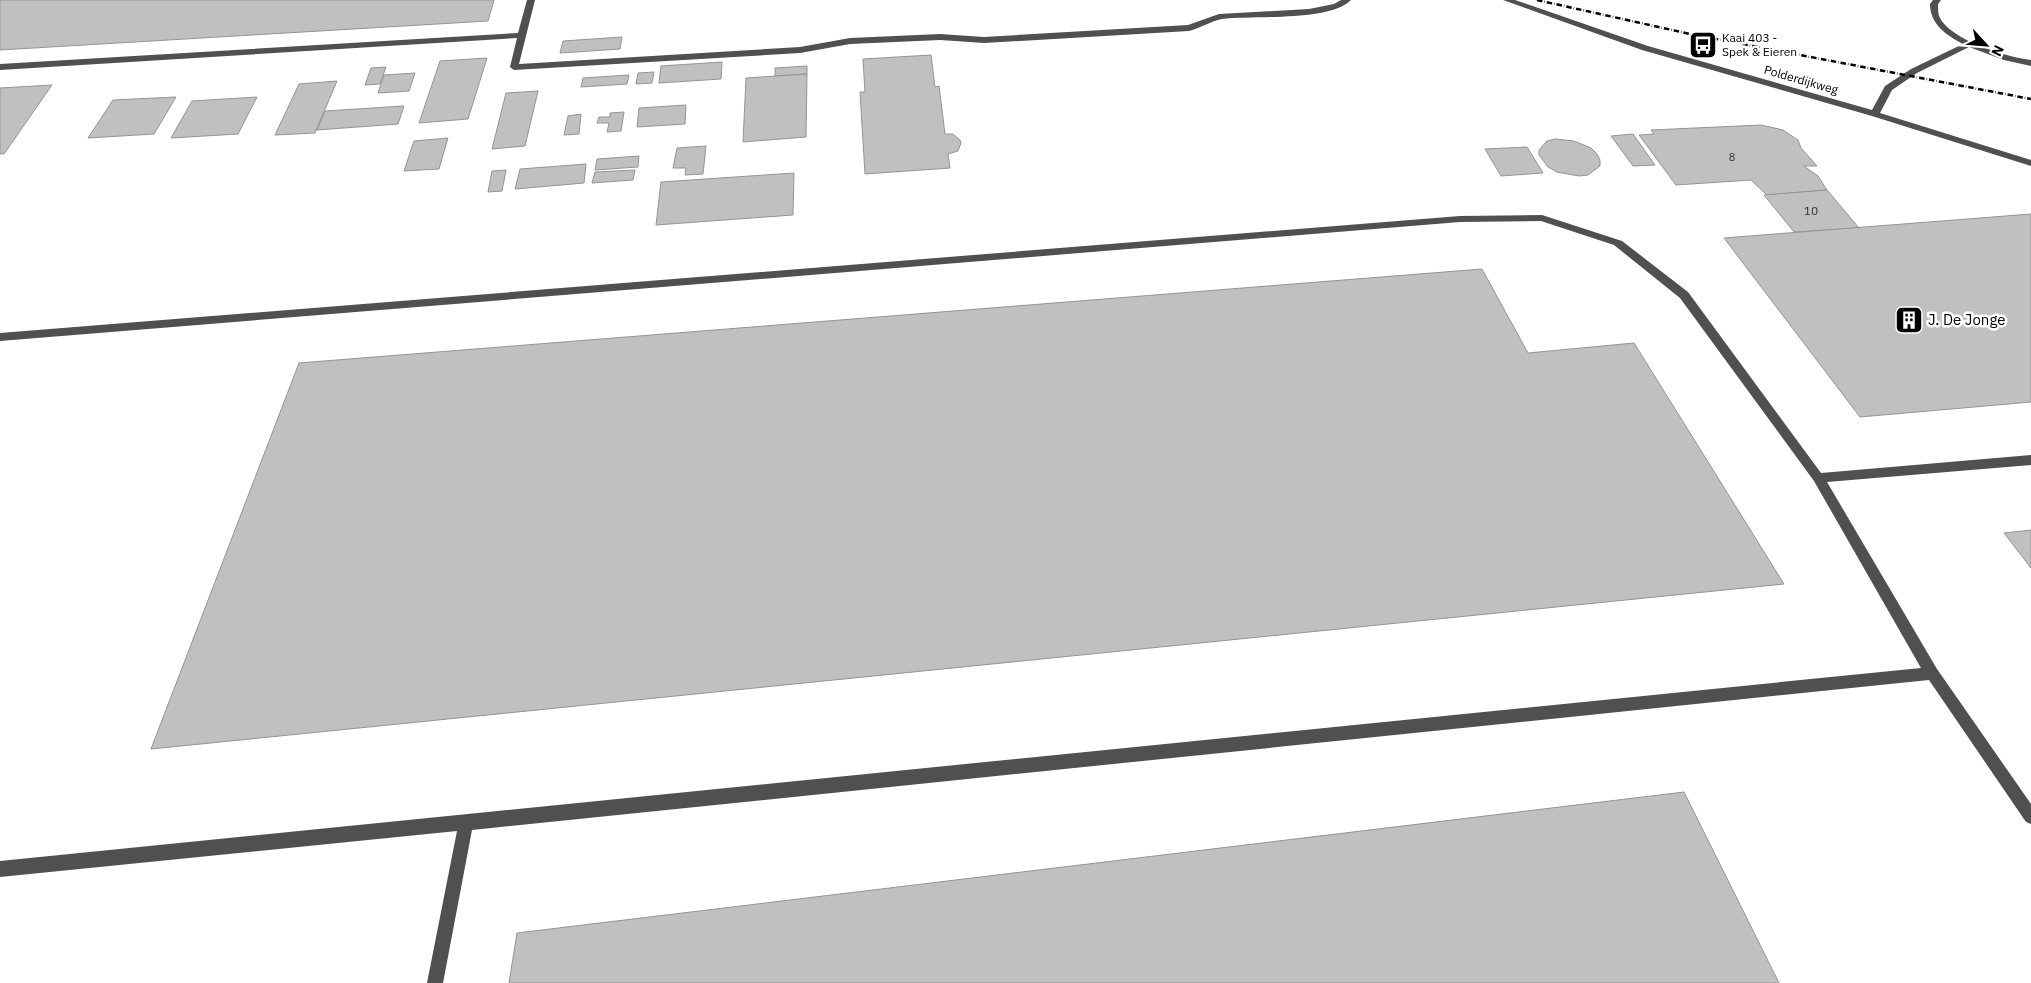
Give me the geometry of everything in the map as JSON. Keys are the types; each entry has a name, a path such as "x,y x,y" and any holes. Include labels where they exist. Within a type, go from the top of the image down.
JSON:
{"street":[{"path":"531,0 514,67 800,50 860,41 940,36 984,40 1189,28 1219,17 1309,12 1337,6 1347,0"},
{"name":"Polderdijkweg","path":"1507,0 1645,48 1874,114 2031,163"},
{"path":"1937,0 1934,4 1936,17 1948,31 1969,44 1997,56 2031,63"},
{"path":"0,67 522,35"},
{"path":"1874,114 1888,88 1914,71 1969,44"},
{"path":"0,337 1460,219 1542,218 1618,243 1684,295 1818,478 1932,673 2031,817"},
{"path":"1818,478 2031,460"},
{"path":"0,869 466,824 1932,673"},
{"path":"435,983 466,824"}],"building":[{"path":"0,0 494,0 488,21 0,50"},
{"path":"622,37 620,49 560,53 563,41"},
{"path":"931,55 935,87 939,86 945,134 953,134 961,143 958,151 948,154 950,168 865,174 860,92 865,92 863,59"},
{"path":"487,58 468,119 419,123 440,61"},
{"path":"722,62 721,79 659,83 661,66"},
{"path":"807,66 807,74 775,76 775,68"},
{"path":"386,67 380,84 365,85 371,68"},
{"path":"654,72 652,83 636,84 638,73"},
{"path":"415,73 409,91 378,93 384,75"},
{"path":"807,74 806,137 743,142 746,78"},
{"path":"629,75 627,84 581,87 583,78"},
{"path":"337,81 315,133 275,135 299,84"},
{"path":"52,85 4,154 0,154 0,88"},
{"path":"538,91 525,146 492,149 506,93"},
{"path":"176,97 154,134 88,138 113,100"},
{"path":"257,97 238,134 171,138 192,101"},
{"path":"686,105 685,124 637,127 639,108"},
{"path":"404,106 398,124 317,130 325,111"},
{"path":"624,112 621,131 607,132 609,123 597,123 599,117 610,117 610,113"},
{"path":"581,114 579,134 564,135 568,116"},
{"path":"1761,125 1783,130 1798,140 1801,148 1817,166 1804,166 1818,176 1827,190 1767,195 1751,180 1676,185 1639,135 1654,134 1651,130"},
{"path":"1633,134 1655,165 1633,166 1611,136"},
{"path":"448,138 439,169 404,171 414,141"},
{"path":"1555,139 1574,141 1591,148 1600,160 1600,166 1588,175 1579,176 1557,172 1548,167 1539,155 1539,150 1547,141"},
{"path":"706,146 703,174 685,175 686,168 673,168 677,148"},
{"path":"1527,147 1543,173 1501,176 1485,149"},
{"path":"639,156 638,167 595,170 597,159"},
{"path":"586,164 584,183 515,189 520,169"},
{"path":"506,170 502,191 488,192 492,171"},
{"path":"635,170 633,180 592,183 595,172"},
{"path":"794,173 793,215 656,225 661,182"},
{"path":"1827,190 1859,228 1794,232 1764,195"},
{"name":"J. De Jonge","path":"2031,214 2031,402 1860,417 1724,238"},
{"path":"1482,269 1528,353 1634,343 1784,584 151,749 299,363"},
{"path":"2031,530 2031,568 2004,533"},
{"path":"1684,792 1779,983 509,983 517,933"}],"railway":[{"path":"1537,0 1690,34 2031,99"}],"place":[{"name":"Kaai 403 - Spek & Eieren","path":"1703,45"},
{"name":"J. De Jonge","path":"1909,320"}]}
